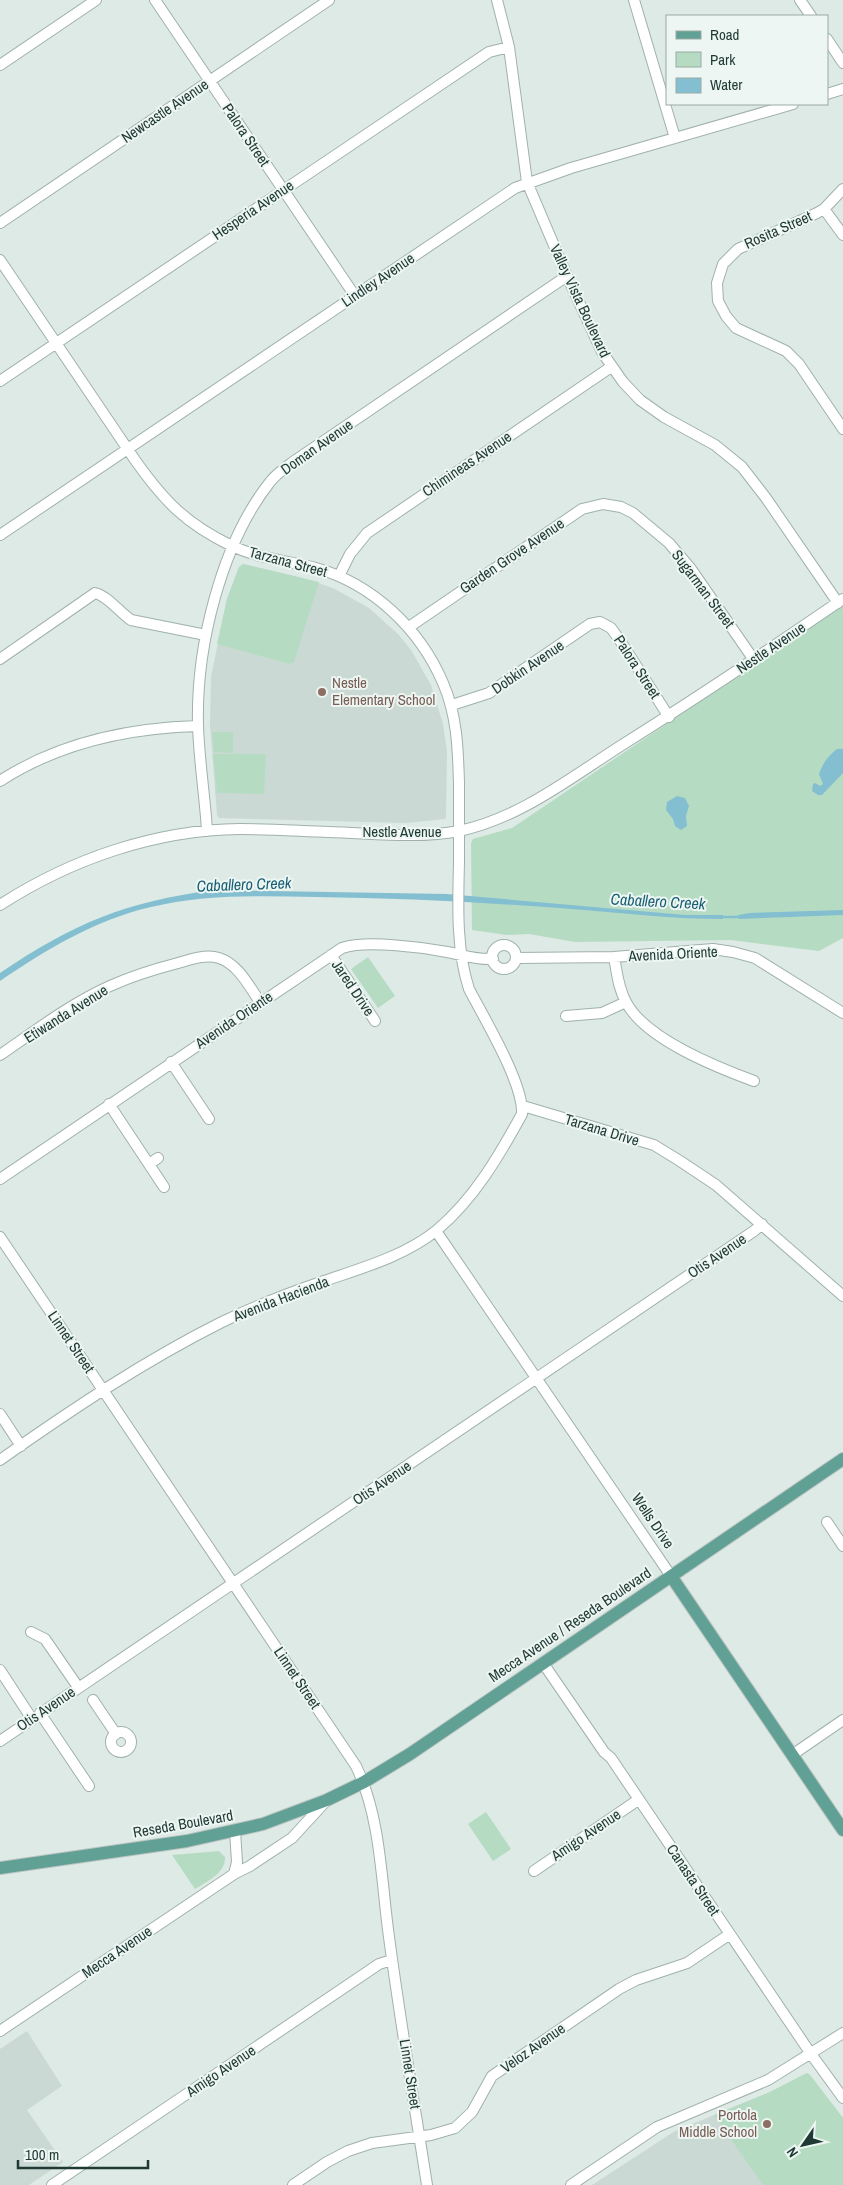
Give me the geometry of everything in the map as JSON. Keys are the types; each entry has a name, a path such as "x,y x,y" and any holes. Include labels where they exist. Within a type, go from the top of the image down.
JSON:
{"main road":[{"name":"Mecca Avenue / Reseda Boulevard","path":"364,1782 410,1754 843,1459"},
{"name":"Wells Drive","path":"671,1576 843,1830"},
{"name":"Reseda Boulevard","path":"0,1868 187,1841 235,1831 291,1815 364,1782"}],"street":[{"path":"0,64 96,0"},
{"name":"Palora Street","path":"155,0 355,296"},
{"name":"Newcastle Avenue","path":"0,223 329,0"},
{"name":"Valley Vista Boulevard","path":"497,0 509,47 528,182 567,276 602,352 611,367 640,400 664,417 715,445 742,467 840,601"},
{"path":"634,0 675,138"},
{"path":"800,0 810,15"},
{"path":"828,40 843,63"},
{"name":"Hesperia Avenue","path":"0,381 489,52 509,47"},
{"path":"828,94 843,89"},
{"name":"Lindley Avenue","path":"0,535 510,190 528,182 790,105"},
{"name":"Rosita Street","path":"843,190 824,209 738,249 724,264 717,283 718,301 726,316 736,328 786,351 799,364 843,429"},
{"path":"824,209 843,235"},
{"name":"Tarzana Street","path":"0,260 157,492 181,516 233,547 339,576 378,600 409,627 432,660 452,705 458,754 461,955"},
{"name":"Doman Avenue","path":"207,831 198,726 199,679 206,635 216,598 233,547 252,507 271,480 292,462 567,276"},
{"name":"Chimineas Avenue","path":"339,576 350,554 367,533 611,367"},
{"name":"Garden Grove Avenue","path":"409,627 582,509 603,504 621,507"},
{"name":"Sugarman Street","path":"621,507 633,513 669,543 692,569 754,660"},
{"path":"0,659 95,593 101,594 121,614 131,620 206,635"},
{"name":"Nestle Avenue","path":"0,905 47,877 101,855 148,841 207,831 240,829 420,834 459,831 502,817 540,799 669,717 840,601"},
{"name":"Palora Street","path":"600,622 611,628 619,639 669,717"},
{"name":"Dobkin Avenue","path":"452,705 489,693 590,624 600,622"},
{"path":"0,781 42,757 80,743 114,734 152,728 198,726"},
{"name":"Avenida Oriente","path":"0,1179 342,948 362,944 446,952 476,960 493,959"},
{"name":"Avenida Oriente","path":"503,946 511,948 516,958 514,964 505,969 498,968 493,959 496,949 503,946"},
{"name":"Avenida Oriente","path":"516,958 614,957 713,950 733,952 755,958 843,1013"},
{"name":"Jared Drive","path":"331,955 375,1021"},
{"path":"461,955 469,989 514,1078 523,1106"},
{"path":"614,957 621,991 626,1002 639,1020 654,1032 713,1066 754,1081"},
{"name":"Etiwanda Avenue","path":"0,1055 78,1003 109,986 154,969 197,958 218,958 229,963 237,969 260,1002"},
{"path":"566,1016 602,1013 626,1002"},
{"path":"171,1062 210,1120"},
{"path":"109,1104 164,1187"},
{"name":"Tarzana Drive","path":"523,1106 654,1146 716,1185 843,1296"},
{"name":"Avenida Hacienda","path":"0,1460 147,1363 223,1322 278,1297 388,1258 436,1231 471,1194 489,1170 522,1114 523,1106"},
{"path":"149,1164 158,1158"},
{"name":"Otis Avenue","path":"0,1741 762,1224"},
{"name":"Wells Drive","path":"436,1231 671,1576"},
{"name":"Linnet Street","path":"0,1237 234,1583 356,1766 364,1782 372,1806 392,1960 427,2185"},
{"path":"0,1414 21,1446"},
{"path":"827,1522 843,1546"},
{"path":"31,1632 45,1639 78,1687"},
{"name":"Canasta Street","path":"543,1664 843,2098"},
{"path":"0,1670 89,1786"},
{"path":"93,1700 116,1734"},
{"path":"792,1754 843,1720"},
{"name":"Mecca Avenue","path":"0,2031 234,1874 250,1866 292,1838 327,1800"},
{"name":"Amigo Avenue","path":"534,1871 638,1800"},
{"path":"234,1874 238,1862 235,1831"},
{"name":"Veloz Avenue","path":"293,2185 348,2150 372,2143 446,2132 465,2120 492,2076 619,1989 636,1980 688,1963 730,1934"},
{"name":"Amigo Avenue","path":"52,2185 379,1964 392,1960"},
{"path":"571,2185 657,2127 768,2080 843,2034"}],"shaded area":[{"name":"Nestle Elementary School","path":"243,564 303,578 333,588 369,608 398,634 411,650 431,685 443,724 447,752 445,819 405,823 219,818 217,815 210,725 211,677 227,599 239,567"},
{"path":"27,2031 62,2086 27,2110 63,2162 29,2185 0,2185 0,2049"},
{"name":"Portola Middle School","path":"807,2073 843,2118 843,2185 592,2185 675,2131 770,2092"}],"green space":[{"path":"243,564 319,582 294,662 290,664 217,644 227,599 239,567"},
{"path":"843,605 843,938 819,951 731,940 575,942 529,934 507,935 472,930 471,843 473,839 512,828"},
{"path":"212,732 233,732 233,753 214,752"},
{"path":"213,754 266,754 264,794 217,793"},
{"path":"368,957 395,996 378,1008 351,969"},
{"path":"486,1812 511,1849 493,1861 468,1824"},
{"path":"219,1851 225,1857 222,1868 210,1880 195,1889 172,1855"},
{"name":"Portola Middle School","path":"807,2073 843,2118 843,2185 763,2185 714,2115 770,2092"}],"water":[{"path":"837,749 843,749 843,773 822,795 818,795 812,791 813,784 815,783 820,786 823,784 819,774 824,763"},
{"path":"677,796 685,798 689,806 686,816 687,826 681,830 675,826 673,819 666,810 667,802"},
{"path":"214,890 447,894 685,915 723,915 723,919 417,900 275,896 213,898 151,907 110,920 72,937 0,981 0,973 52,941 101,917 153,901"},
{"path":"843,910 843,915 739,919 738,915 750,913"}],"waterway":[{"name":"Caballero Creek","path":"720,917 740,917"}],"place":[{"name":"Nestle Elementary School","path":"322,692"},
{"name":"Portola Middle School","path":"767,2124"}]}
